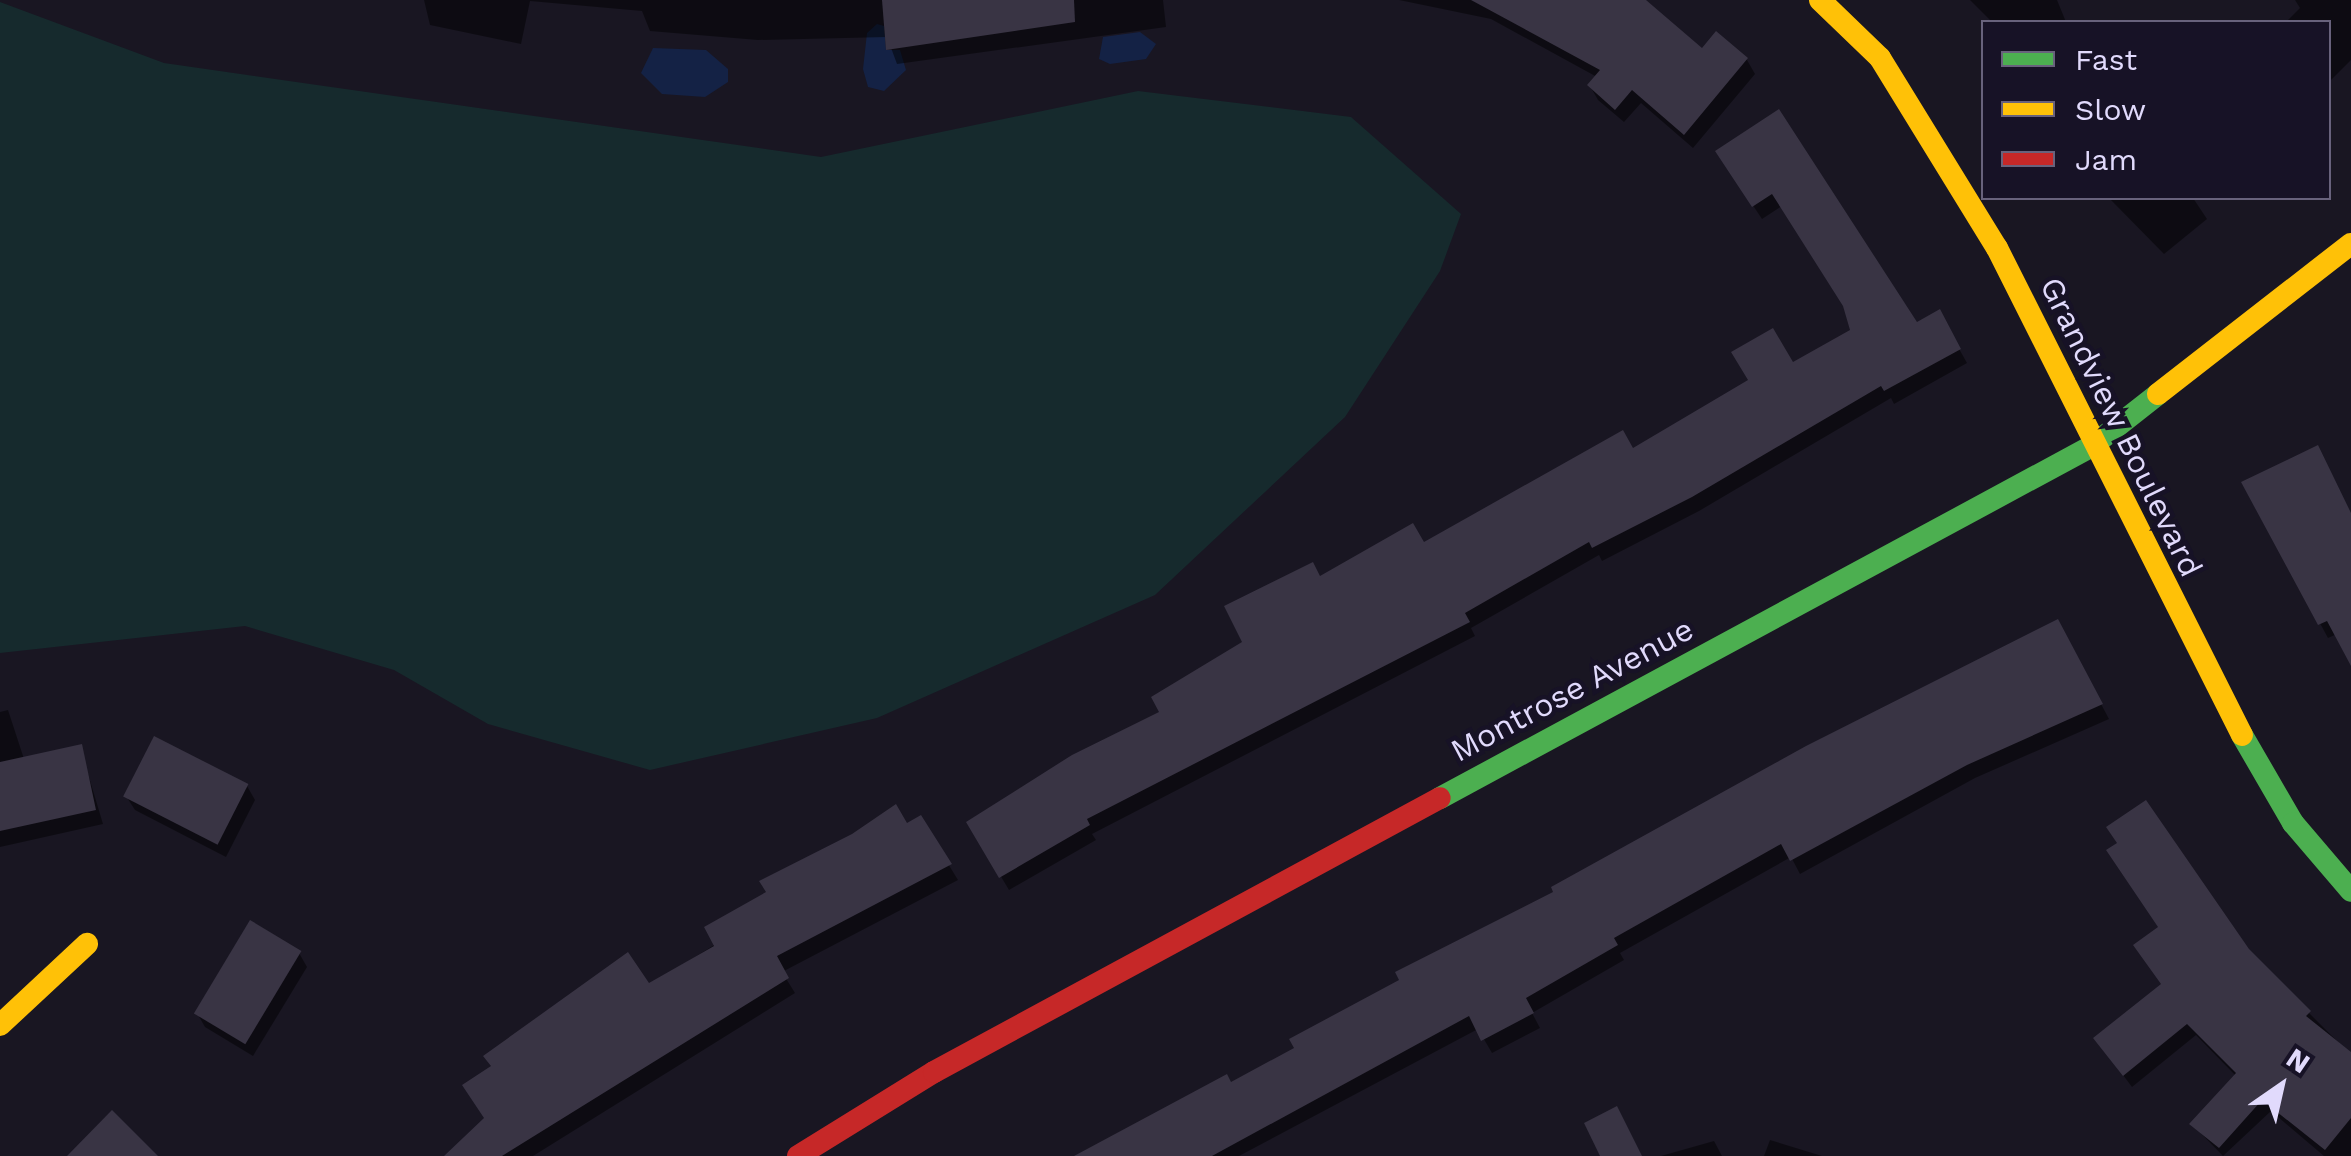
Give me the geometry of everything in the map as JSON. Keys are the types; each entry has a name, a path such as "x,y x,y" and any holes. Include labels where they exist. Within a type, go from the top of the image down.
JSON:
{"street":[{"name":"Grandview Boulevard","path":"1820,0 1880,58 1997,248 2214,687 2293,823 2351,891"},
{"name":"Montrose Avenue","path":"798,1156 934,1072 2092,446 2351,244"},
{"path":"0,1025 86,944"}],"green space":[{"path":"0,2 164,63 821,157 1138,91 1351,117 1461,214 1440,271 1345,417 1155,595 877,718 650,770 488,724 394,670 245,626 0,653"}],"water":[{"path":"877,24 884,26 886,50 900,50 906,70 884,91 868,87 863,69 867,33"},
{"path":"1140,32 1156,44 1146,59 1110,64 1099,59 1103,37"},
{"path":"653,48 706,50 728,69 728,82 705,97 662,94 641,73"}],"building":[{"path":"882,0 1074,0 1075,22 886,50"},
{"path":"1471,0 1646,0 1702,48 1716,31 1748,58 1684,135 1632,90 1615,110 1587,85 1600,70"},
{"path":"1779,109 1917,322 1940,309 1961,349 1884,391 1881,386 1692,497 1592,548 1589,542 1465,613 1470,622 1087,819 1090,825 999,878 966,822 1072,755 1159,712 1151,697 1242,642 1224,606 1313,562 1320,576 1413,523 1424,542 1623,430 1633,448 1748,380 1731,352 1773,328 1793,362 1850,330 1843,306 1772,194 1752,207 1715,151"},
{"path":"2318,445 2351,513 2351,666 2327,621 2318,625 2241,482"},
{"path":"2058,619 2103,704 1967,765 1790,861 1781,844 1614,938 1618,945 1526,998 1534,1013 1481,1041 1469,1016 1212,1156 1074,1156 1227,1074 1231,1082 1294,1048 1289,1039 1399,980 1395,972 1553,892 1551,887 1806,746"},
{"path":"154,736 248,784 218,845 123,797"},
{"path":"82,744 96,810 0,831 0,762"},
{"path":"2146,800 2249,949 2311,1011 2306,1016 2351,1052 2351,1118 2325,1150 2262,1100 2219,1148 2189,1124 2236,1073 2187,1024 2123,1076 2093,1038 2161,984 2133,945 2158,927 2106,850 2117,843 2106,827"},
{"path":"896,804 907,823 921,815 952,864 777,956 789,978 502,1156 444,1156 484,1118 462,1085 491,1066 483,1056 628,952 649,983 714,946 704,927 766,892 759,881 852,834"},
{"path":"250,920 301,951 245,1044 194,1013"},
{"path":"1617,1106 1642,1156 1600,1156 1584,1123"},
{"path":"112,1110 158,1156 67,1156"}],"traffic: fast":[{"path":"1440,798 2092,446 2158,394"},
{"path":"2242,735 2293,823 2351,891"}],"traffic: slow":[{"path":"1820,0 1880,58 1997,248 2242,735"},
{"path":"2158,394 2351,244"},
{"path":"0,1025 87,944"}],"traffic: jam":[{"path":"798,1156 934,1072 1440,798"}]}
